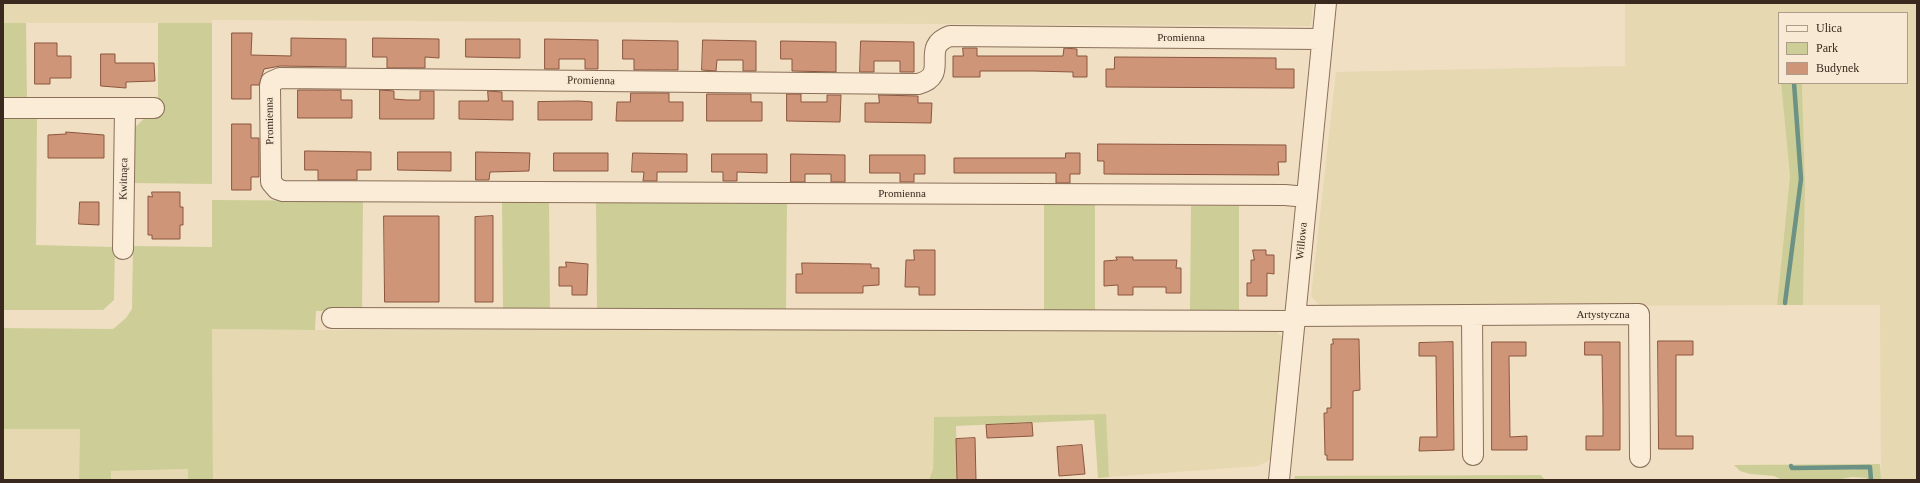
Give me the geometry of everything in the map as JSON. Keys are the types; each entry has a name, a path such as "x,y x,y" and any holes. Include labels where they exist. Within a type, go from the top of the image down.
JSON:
{"street":[{"name":"Willowa","path":"1279,480 1326,3"},
{"name":"Promienna","path":"1306,197 1277,195 283,191 277,189 271,182 270,86 271,82 280,78 918,84 929,80 934,74 935,50 937,43 950,36 1322,39"},
{"path":"3,108 154,108"},
{"name":"Kwitnąca","path":"123,249 125,108"},
{"name":"Artystyczna","path":"332,318 1294,318 1639,314 1640,457"},
{"path":"1472,315 1473,456"}],"shaded area":[{"path":"3,3 1313,3 1311,26 212,20 212,23 3,23"},
{"path":"1625,3 1917,3 1917,480 1881,480 1880,305 1803,305 1805,188 1802,84 1908,84 1908,12 1778,12 1778,84 1781,84 1790,176 1777,305 1321,307 1311,296 1336,72 1625,66"},
{"path":"212,329 1274,329 1282,337 1272,459 1258,466 1109,477 1105,414 934,417 933,469 929,480 213,480"},
{"path":"3,429 80,429 79,480 3,480"},
{"path":"188,469 188,480 111,480 111,471"}],"green space":[{"path":"3,23 26,23 27,99 3,99"},
{"path":"158,23 212,23 212,184 133,183 134,128 145,118 158,117"},
{"path":"1781,84 1802,84 1805,188 1803,305 1777,305 1790,176"},
{"path":"3,117 37,117 36,245 115,247 114,300 103,310 3,310"},
{"path":"212,200 363,201 362,311 316,311 315,330 212,329 213,480 188,480 188,469 111,471 111,480 79,480 80,429 3,429 3,328 113,329 126,318 132,309 133,246 212,247"},
{"path":"502,201 549,202 550,311 503,311"},
{"path":"596,202 787,204 786,311 597,311"},
{"path":"1044,205 1095,205 1095,311 1044,311"},
{"path":"1191,206 1239,206 1239,311 1190,311"},
{"path":"1106,414 1109,477 1098,478 1094,420 956,426 957,480 929,480 933,469 934,417"},
{"path":"1880,464 1881,480 1866,480 1866,478 1852,477 1836,480 1782,480 1774,476 1750,474 1740,471 1734,465"},
{"path":"1541,475 1545,480 1294,480 1295,476"}],"building":[{"path":"232,33 252,33 251,55 291,56 291,38 346,39 346,67 280,66 264,69 259,85 251,85 251,99 232,99"},
{"path":"373,38 439,39 439,58 425,57 425,68 387,68 387,57 373,57"},
{"path":"466,39 520,39 520,58 466,57"},
{"path":"545,39 598,40 598,69 585,69 585,59 559,59 559,69 545,69"},
{"path":"623,40 678,41 678,70 634,70 634,59 623,59"},
{"path":"703,40 756,41 756,71 743,71 743,60 717,60 716,71 702,70"},
{"path":"781,41 836,42 836,72 792,71 792,59 781,59"},
{"path":"861,41 914,42 914,72 900,72 900,61 874,61 874,72 860,72"},
{"path":"35,43 57,43 57,56 71,56 71,78 50,78 50,84 35,84"},
{"path":"963,48 977,48 977,56 1063,56 1064,48 1077,49 1077,56 1087,56 1087,77 1073,77 1073,72 980,71 980,77 953,77 953,56 963,56"},
{"path":"101,54 115,54 115,63 154,63 155,81 126,82 126,88 101,86"},
{"path":"1115,57 1276,58 1276,69 1294,69 1294,88 1106,87 1106,69 1114,69"},
{"path":"298,90 341,90 341,100 352,100 352,118 298,118"},
{"path":"380,90 394,91 394,99 407,100 420,100 420,91 434,91 434,119 380,119"},
{"path":"488,91 502,92 502,101 513,101 513,120 459,119 459,101 488,101"},
{"path":"631,93 669,93 669,102 683,102 683,121 616,121 617,102 630,102"},
{"path":"707,94 751,94 751,102 762,102 762,121 707,121"},
{"path":"787,94 801,94 801,102 827,102 827,95 841,95 840,122 787,121"},
{"path":"879,95 918,96 918,103 932,103 931,123 865,122 865,103 879,103"},
{"path":"538,102 592,102 592,120 538,120"},
{"path":"232,124 251,124 251,138 259,138 259,177 251,177 251,190 232,190"},
{"path":"66,132 104,135 104,158 48,158 48,135 66,134"},
{"path":"1098,144 1286,145 1286,162 1278,162 1279,175 1104,174 1104,161 1098,161"},
{"path":"305,151 371,152 371,170 357,170 357,180 318,180 318,170 305,170"},
{"path":"398,152 451,152 451,171 398,170"},
{"path":"476,152 530,153 529,171 490,172 489,180 476,180"},
{"path":"554,153 608,153 608,171 554,171"},
{"path":"633,153 687,154 687,172 657,172 657,181 643,181 644,172 632,172"},
{"path":"1066,153 1080,153 1080,174 1070,174 1070,183 1056,183 1056,173 954,173 954,158 1065,158"},
{"path":"712,154 767,154 767,173 737,172 737,181 723,181 723,172 712,172"},
{"path":"791,154 845,155 845,182 831,182 831,174 805,174 805,182 791,182"},
{"path":"870,155 925,155 925,174 914,174 914,182 900,182 900,173 870,173"},
{"path":"152,192 180,192 180,207 183,207 183,225 180,225 180,239 152,239 152,235 148,235 148,196 152,197"},
{"path":"80,202 99,202 99,225 79,224"},
{"path":"384,216 439,216 439,302 385,302"},
{"path":"493,216 493,302 475,302 475,217"},
{"path":"914,250 935,250 935,295 919,295 919,287 905,287 906,260 914,260"},
{"path":"1253,250 1266,250 1266,255 1274,255 1274,274 1267,273 1267,296 1247,296 1247,283 1251,283 1251,260 1254,260"},
{"path":"1116,257 1133,257 1133,260 1177,260 1176,268 1181,268 1181,293 1166,293 1166,287 1133,287 1133,295 1118,295 1118,285 1104,286 1104,261 1117,260"},
{"path":"566,262 588,264 587,295 572,295 572,286 559,286 559,267 566,267"},
{"path":"802,263 871,264 871,268 879,268 879,285 863,286 863,293 796,293 796,274 802,274"},
{"path":"1333,339 1359,339 1360,390 1353,391 1353,460 1327,460 1327,455 1325,455 1324,413 1327,413 1327,408 1331,408 1331,344 1333,344"},
{"path":"1658,341 1693,341 1693,355 1676,355 1676,436 1693,436 1693,449 1659,449"},
{"path":"1453,342 1454,450 1419,451 1420,437 1437,437 1436,356 1419,356 1419,343"},
{"path":"1492,342 1526,342 1526,356 1509,356 1510,437 1527,436 1527,450 1492,450"},
{"path":"1585,342 1620,342 1620,450 1586,450 1586,436 1603,436 1603,409 1602,355 1585,355"},
{"path":"1032,423 1033,436 987,438 986,425"},
{"path":"975,438 976,480 957,480 956,439"},
{"path":"1082,445 1085,474 1059,476 1057,447"}],"waterway":[{"path":"1785,303 1801,179 1794,84"},
{"path":"1791,466 1792,468 1870,467 1871,480"}]}
